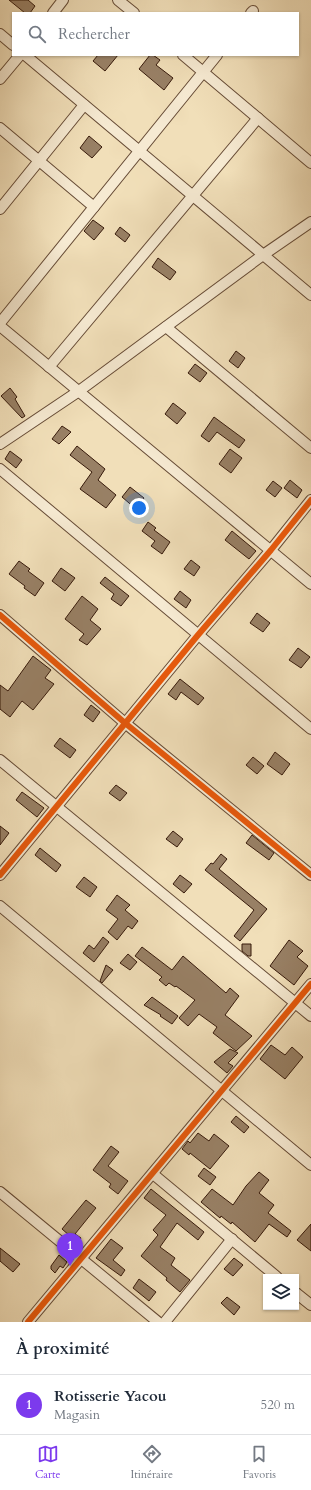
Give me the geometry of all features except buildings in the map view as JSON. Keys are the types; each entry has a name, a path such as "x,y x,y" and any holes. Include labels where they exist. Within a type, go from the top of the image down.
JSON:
{"street":[{"path":"54,12 63,0"},
{"path":"118,0 133,12"},
{"path":"0,34 12,44"},
{"path":"0,79 19,56"},
{"path":"26,56 311,295"},
{"path":"184,56 311,163"},
{"path":"0,323 216,56"},
{"path":"0,209 84,105"},
{"path":"49,367 258,118"},
{"path":"0,128 40,160 94,207"},
{"path":"0,444 79,391 263,255 311,222"},
{"path":"0,326 311,584"},
{"path":"166,327 311,448"},
{"path":"0,469 311,729"},
{"path":"0,875 311,500"},
{"path":"0,615 125,723 311,875"},
{"path":"0,760 311,1016"},
{"path":"0,906 311,1165"},
{"path":"28,1322 223,1091 311,984"},
{"path":"153,1174 273,1274"},
{"path":"0,1192 158,1322"},
{"path":"165,1322 232,1240"},
{"path":"299,1295 311,1305"}],"cycle path":[{"path":"0,875 311,500"},
{"path":"0,615 125,723 311,875"},
{"path":"28,1322 311,984"}],"place":[{"name":"Rotisserie Yacou","path":"70,1266"}]}
